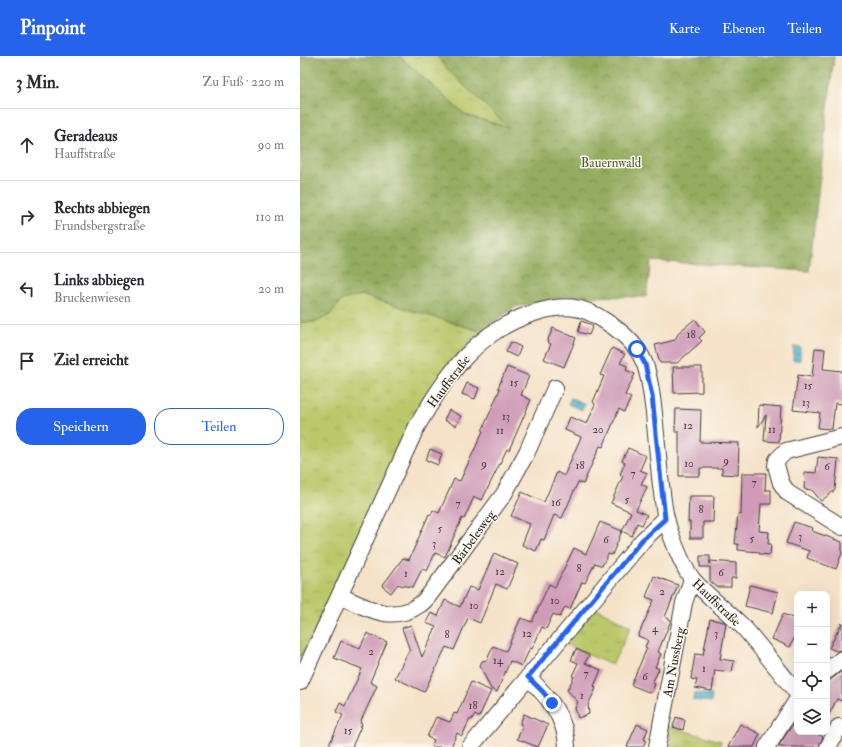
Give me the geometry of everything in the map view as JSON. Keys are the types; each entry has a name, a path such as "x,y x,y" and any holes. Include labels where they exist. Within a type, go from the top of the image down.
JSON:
{"street":[{"name":"Hauffstraße","path":"300,682 417,426 436,394 456,367 475,346 502,326 525,315 550,308 569,306 586,310 601,317 615,327 640,354 645,364 652,396 665,519 673,541 692,578 744,629 794,689"},
{"name":"Bärbelesweg","path":"340,596 377,612 394,614 406,612 419,606 430,594 504,494 527,452 554,388"},
{"path":"842,438 786,451 777,460 776,465 782,483 788,493 842,527"},
{"path":"470,747 642,540 665,519"},
{"name":"Am Nussberg","path":"656,747 684,603 692,578"},
{"path":"830,669 842,659"},
{"path":"528,677 543,692 558,712 563,725 567,747"},
{"path":"767,747 794,709"},
{"path":"828,747 836,724"}],"green space":[{"name":"Bauernwald","path":"300,56 399,56 465,115 509,128 450,72 437,56 834,56 809,271 651,261 646,297 568,296 515,307 480,331 361,295 342,300 330,315 316,322 300,322"},
{"path":"399,56 437,56 450,72 510,128 465,115"},
{"path":"361,295 480,331 452,362 326,612 300,657 300,322 316,322 330,315 342,300"},
{"path":"594,607 631,627 612,665 564,644"},
{"path":"666,726 721,741 719,747 671,747 672,741 665,730"}],"water":[{"path":"794,347 800,347 800,360 793,360"},
{"path":"571,398 585,404 582,410 568,404"},
{"path":"694,693 712,695 711,702 693,700"}],"building":[{"path":"695,319 705,332 699,338 702,341 677,363 660,363 655,345 675,340 679,332"},
{"path":"581,321 593,325 589,335 578,332"},
{"path":"553,328 576,338 564,367 544,359 551,344 547,342"},
{"path":"511,342 521,347 517,357 506,352"},
{"path":"612,348 625,354 620,363 627,366 626,370 635,374 625,395 631,398 624,412 619,409 603,447 600,446 583,484 578,482 562,518 554,515 544,540 541,539 536,551 522,545 530,524 511,516 522,492 544,502 557,472 564,476 581,437 565,430 570,417 587,424 595,404 593,402 604,376 600,375"},
{"path":"815,348 825,349 823,369 842,371 842,404 835,403 832,429 818,428 820,413 793,410 798,375 812,377"},
{"path":"507,367 529,376 521,395 531,400 509,450 507,449 482,500 474,497 464,519 462,518 445,557 435,553 427,571 422,569 413,587 398,584 391,593 382,586 403,558 409,560 429,514 431,515 433,510 439,513 454,479 460,481 483,431"},
{"path":"673,367 702,367 702,392 674,393"},
{"path":"467,383 479,388 475,399 462,394"},
{"path":"759,405 781,407 779,442 764,441 766,415 758,427"},
{"path":"676,409 701,410 700,442 739,443 738,475 722,474 722,468 700,468 700,476 679,476 679,432 675,432"},
{"path":"449,410 461,416 456,426 444,420"},
{"path":"628,448 646,456 640,470 647,473 641,484 647,487 636,510 647,515 642,525 637,523 632,536 622,531 631,512 611,503 623,476 620,474 625,463 622,461"},
{"path":"430,449 442,454 438,465 426,460"},
{"path":"818,457 838,459 835,490 821,501 812,490 804,489 805,472 816,473"},
{"path":"742,473 766,473 765,490 771,490 771,504 761,504 759,531 769,532 768,544 771,544 770,555 759,554 759,552 738,550 738,544 735,544 738,514 741,515"},
{"path":"689,496 714,496 713,522 703,522 703,538 690,538 690,522 688,522"},
{"path":"600,522 622,531 612,555 608,554 602,566 595,563 585,583 582,582 570,609 565,607 560,617 553,614 546,629 542,627 522,666 510,661 497,692 491,689 480,666 482,661 487,660 493,646 506,651 521,618 532,622 549,584 555,587 574,548 586,554"},
{"path":"794,522 813,528 812,531 842,542 842,553 836,569 807,558 809,551 786,543"},
{"path":"494,553 518,564 507,589 496,584 480,623 468,618 454,650 446,647 424,692 395,678 409,650 410,651 402,628 411,625 422,657 436,627 426,623 431,613 438,616 445,600 460,607 469,587 478,590"},
{"path":"700,556 710,556 710,561 736,563 736,578 731,578 731,587 717,587 710,581 710,567 700,567"},
{"path":"654,576 678,585 665,617 671,620 658,652 661,654 655,667 659,669 652,683 655,684 651,693 631,685 647,648 645,647 648,640 638,636 654,600 646,597"},
{"path":"750,585 778,592 773,613 745,606"},
{"path":"783,614 794,619 794,638 790,647 772,639"},
{"path":"710,619 724,622 726,624 720,659 734,661 732,672 715,670 712,691 695,688 697,680 691,679 695,654 703,655"},
{"path":"842,623 841,650 836,651 830,648"},
{"path":"367,633 387,642 370,682 377,686 360,723 362,724 352,747 328,747 343,715 336,712 340,703 345,706 362,669 334,658 341,641 360,648"},
{"path":"576,649 589,655 585,663 601,670 594,686 596,688 588,705 589,714 578,718 575,708 578,702 567,690 574,677 572,676 578,663 571,660"},
{"path":"842,671 842,701 837,699 830,712 830,699 830,680"},
{"path":"471,682 491,691 479,717 474,715 472,720 470,719 462,736 457,733 451,747 431,747 434,740 427,737 436,717 450,722 454,713 457,714"},
{"path":"524,714 548,725 538,747 517,739 523,726 520,724"},
{"path":"676,717 685,720 683,730 673,727"},
{"path":"794,723 794,735 820,735 823,737 819,747 778,747"},
{"path":"637,724 648,729 643,747 627,747"},
{"path":"740,724 760,734 754,747 728,747"}],"route":[{"path":"552,703 528,677 642,540 665,519 652,396 645,364 637,349"}]}
